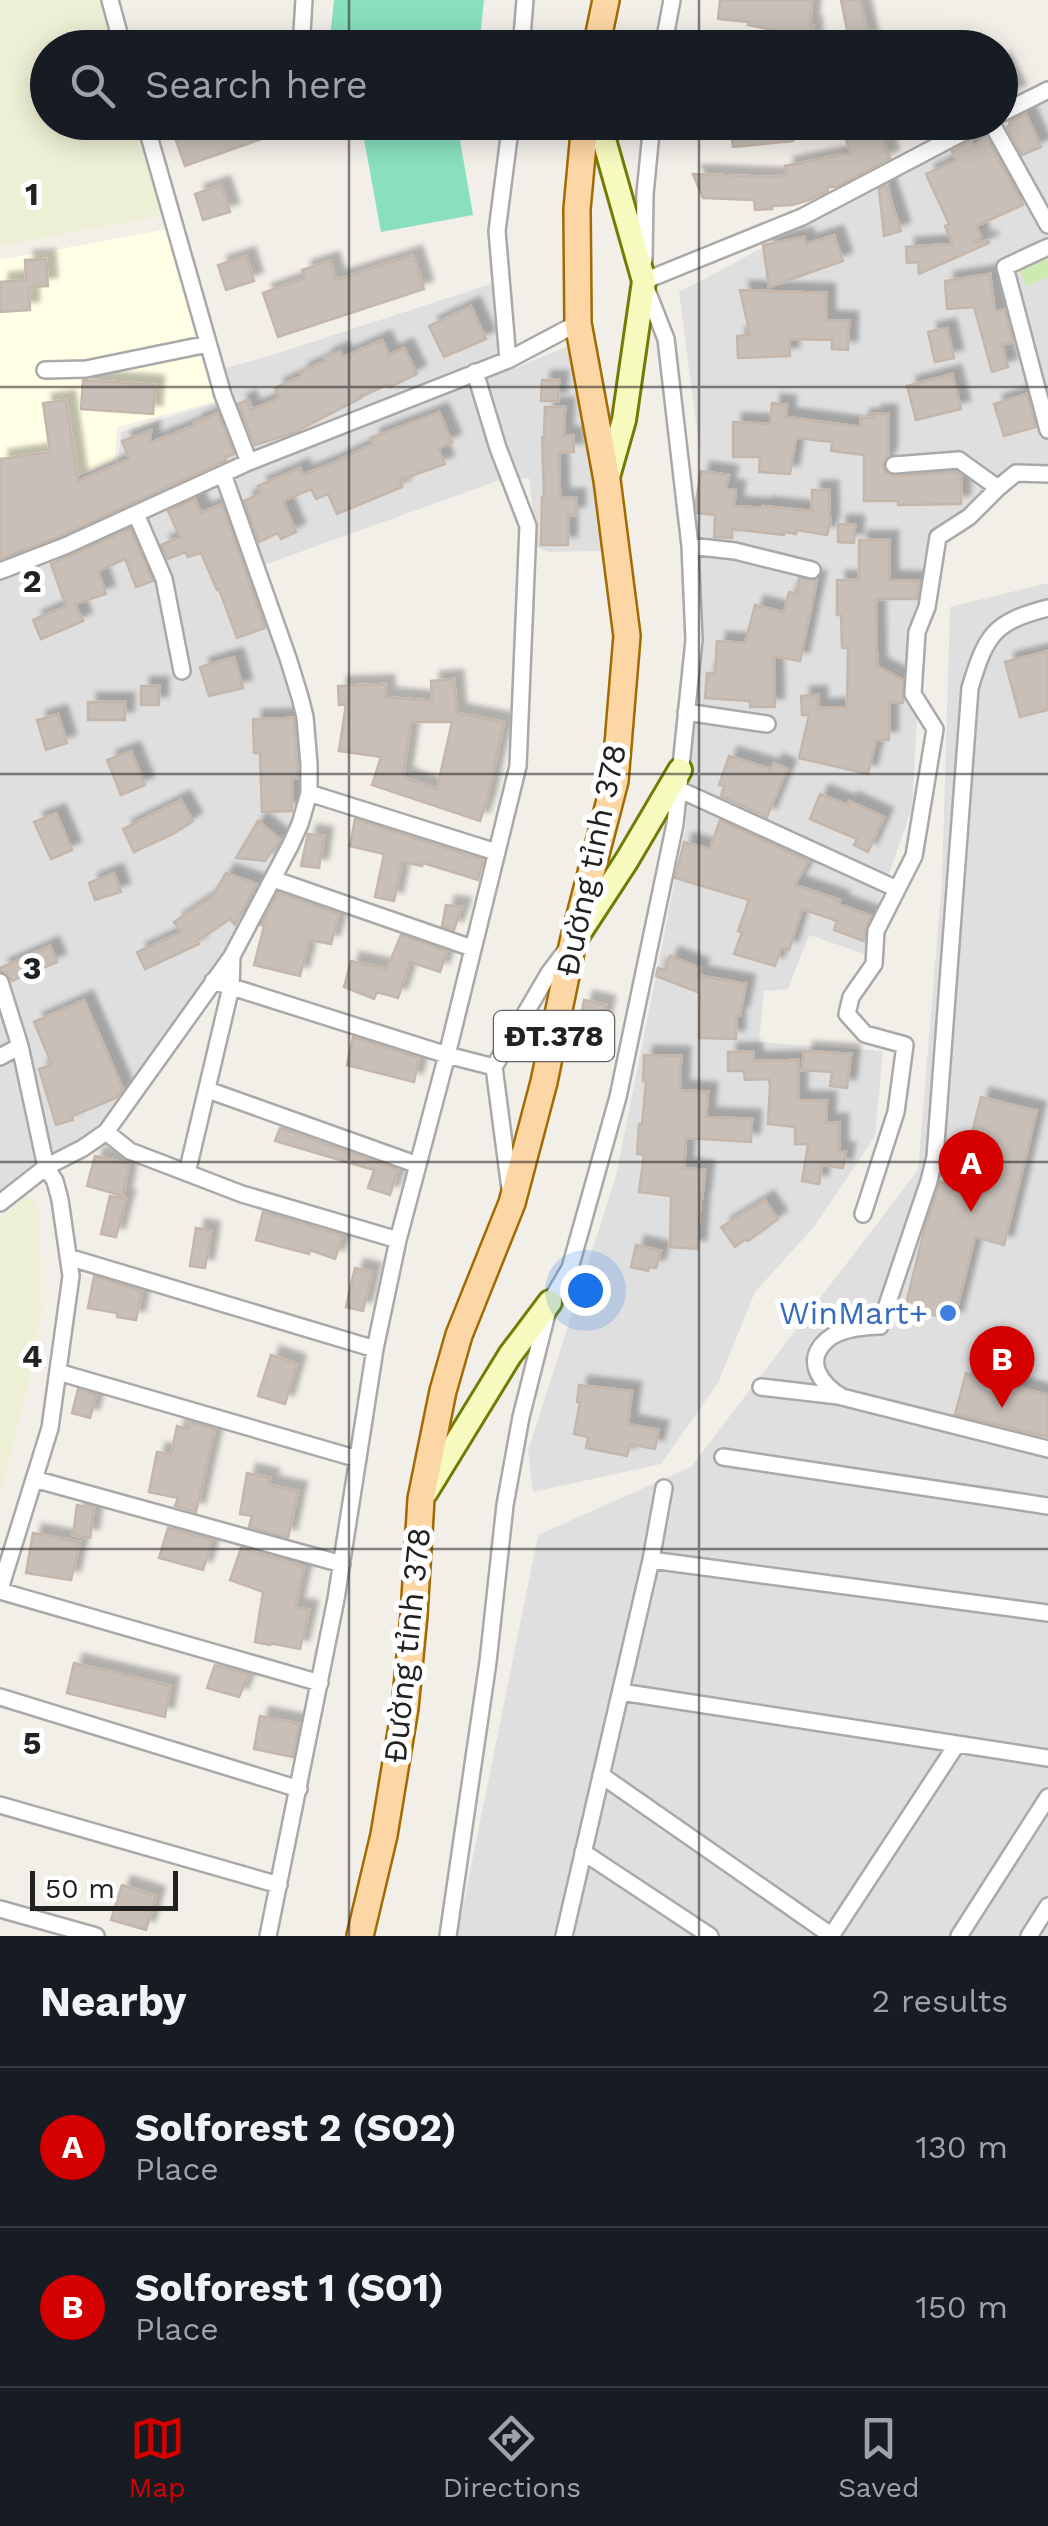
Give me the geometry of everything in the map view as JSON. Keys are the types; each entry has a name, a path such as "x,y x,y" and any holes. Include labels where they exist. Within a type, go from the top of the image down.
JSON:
{"main road":[{"path":"600,30 606,0"},
{"name":"Đường tỉnh 378","path":"360,1936 384,1835 405,1708 421,1499 443,1392 459,1335 512,1203 615,781 627,636 607,480 578,323 577,209 583,140"},
{"path":"604,140 644,281 624,420 607,480"},
{"path":"573,942 679,780"},
{"path":"421,1499 510,1355 550,1302"}],"street":[{"path":"110,0 119,30"},
{"path":"302,30 304,0"},
{"path":"522,30 524,0"},
{"path":"666,30 672,0"},
{"path":"1018,105 1048,90"},
{"path":"152,140 208,344 249,462"},
{"path":"508,360 497,230 509,140"},
{"path":"448,1936 488,1662 505,1505 528,1387 550,1302 570,1268 618,1098 675,824 694,640 690,546 666,340 644,281 644,194 650,140"},
{"path":"644,281 802,218 949,140"},
{"path":"1001,140 1048,225"},
{"path":"1048,246 1005,267 1048,430"},
{"path":"0,571 65,546 249,462 508,360 578,323"},
{"path":"44,370 86,368 208,344"},
{"path":"268,1936 320,1683 375,1350 398,1240 518,766 528,526 475,372"},
{"path":"894,465 959,460 998,488"},
{"path":"863,1214 896,1112 905,1045 865,1034 846,1014 852,997 874,964 876,931 914,856 935,729 913,694 917,632 928,608 938,537 969,517 1016,473 1048,474"},
{"path":"0,1203 46,1167 106,1132 232,956 300,824 309,793 302,707 222,474"},
{"path":"136,514 164,579 182,672"},
{"path":"690,546 736,551 812,570"},
{"path":"842,1397 823,1383 816,1371 818,1353 825,1340 838,1334 880,1326 936,1157 970,688 990,636 1020,615 1048,608"},
{"path":"686,712 767,724"},
{"path":"679,780 897,889"},
{"path":"309,793 496,852"},
{"path":"273,879 472,948"},
{"path":"512,1203 494,1066 550,972 573,942"},
{"path":"186,1173 231,987 232,956"},
{"path":"213,981 447,1055 494,1066"},
{"path":"0,982 20,1046 46,1167 60,1200 71,1276 50,1428 0,1590 320,1683"},
{"path":"0,1056 20,1046"},
{"path":"208,1090 418,1165"},
{"path":"106,1132 130,1152 242,1194 398,1240"},
{"path":"68,1257 375,1350"},
{"path":"58,1372 358,1459"},
{"path":"761,1387 842,1397 1048,1448"},
{"path":"723,1457 1048,1506"},
{"path":"34,1479 342,1564"},
{"path":"569,1933 583,1852 664,1488"},
{"path":"651,1560 1048,1613"},
{"path":"620,1692 1048,1758"},
{"path":"0,1697 298,1789"},
{"path":"601,1776 831,1936 957,1744"},
{"path":"959,1936 1048,1797"},
{"path":"0,1805 280,1885"},
{"path":"583,1852 710,1936"},
{"path":"1029,1936 1048,1906"},
{"path":"0,1909 96,1936"}],"shaded area":[{"path":"0,0 104,0 112,30 30,30 30,140 143,140 164,215 0,246"},
{"path":"1048,97 1048,470 1008,468 987,491 932,532 924,602 909,627 907,696 917,717 912,808 865,954 809,935 788,989 764,991 759,1042 883,1051 875,1136 814,1227 755,1292 718,1383 661,1464 533,1492 528,1451 616,1176 686,824 701,460 679,292 967,140 1018,140 1018,113"},
{"path":"168,229 214,402 117,427 115,459 82,475 0,492 0,259"},
{"path":"494,283 505,372 574,344 603,551 549,552 537,547 529,478 497,481 264,565 295,684 308,790 285,845 231,944 134,1087 85,1138 16,1179 0,1194 0,501 118,461 121,432 215,403 208,373"},
{"path":"1048,583 1048,1936 457,1936 538,1535 691,1467 918,1170 942,880 950,607"},
{"path":"27,1194 39,1211 42,1309 0,1494 0,1220"}],"green space":[{"path":"334,0 484,0 481,30 331,30"},
{"path":"364,140 460,140 473,215 381,232"},
{"path":"1048,254 1048,277 1026,286 1018,266"}],"building":[{"path":"720,0 812,0 813,30 774,30 748,25 749,22 718,19"},
{"path":"841,0 860,0 867,30 847,30"},
{"path":"1026,114 1041,147 1022,155 1014,140 1018,140 1018,118"},
{"path":"176,140 259,140 185,166"},
{"path":"732,140 793,141 733,147"},
{"path":"846,140 882,140 890,158 836,187 827,187 828,191 809,200 772,209 755,210 754,200 703,198 693,174 772,177 786,175 785,166 851,153"},
{"path":"988,140 1023,205 976,226 981,237 971,242 989,243 919,274 918,262 907,263 906,247 953,244 945,226 949,224 926,174 956,160 952,151 971,141 973,146"},
{"path":"221,185 230,212 203,220 195,194"},
{"path":"886,185 901,231 884,236 879,189"},
{"path":"834,235 843,261 769,287 763,245 804,237 806,244"},
{"path":"413,255 424,289 278,337 263,293 305,278 302,270 330,261 336,280"},
{"path":"246,256 254,281 226,290 218,265"},
{"path":"46,259 48,286 29,287 30,310 0,312 0,282 26,280 25,260"},
{"path":"990,274 995,312 1005,309 1013,342 1002,345 1008,367 992,372 974,307 947,309 945,281"},
{"path":"740,290 826,293 826,320 849,321 848,350 832,349 832,340 789,339 790,356 738,358 737,336 750,335"},
{"path":"471,306 486,339 444,357 429,326"},
{"path":"947,328 954,358 935,362 928,332"},
{"path":"382,340 389,355 404,348 417,374 360,397 293,433 255,445 238,404 247,400 251,410 279,398 275,388 301,376 300,372 325,361 324,358 340,351 343,357"},
{"path":"952,374 961,409 916,420 907,386"},
{"path":"83,380 155,385 153,414 81,409"},
{"path":"542,380 559,380 558,401 541,401"},
{"path":"1026,394 1036,427 1004,436 994,404"},
{"path":"66,400 78,481 129,459 122,441 151,430 150,443 218,413 234,454 61,536 0,559 0,459 50,452 43,403"},
{"path":"772,403 787,405 786,417 861,427 861,418 888,414 885,472 895,476 956,472 961,475 961,504 864,501 864,455 831,451 832,442 796,438 790,474 759,472 760,457 733,457 733,422 770,424"},
{"path":"545,407 565,407 564,436 573,436 574,452 559,452 560,498 576,498 576,515 568,515 568,545 541,545"},
{"path":"439,412 452,442 438,449 445,464 400,480 402,487 337,514 328,494 316,499 311,489 283,501 296,532 281,539 278,533 259,542 244,501 261,493 258,486 300,468 303,475 335,462 373,444 371,438"},
{"path":"701,471 729,475 726,488 736,490 734,506 812,511 812,490 829,490 827,535 797,530 796,534 784,535 732,529 732,538 714,537 715,515 697,513"},
{"path":"195,499 201,513 222,504 265,628 237,638 201,553 188,557 185,552 168,559 161,545 180,537 168,511"},
{"path":"838,524 855,525 854,543 838,542"},
{"path":"130,529 153,581 136,587 125,559 98,571 106,594 75,604 83,621 41,639 33,620 66,606 51,564"},
{"path":"859,540 889,540 889,580 920,581 917,599 876,599 877,666 903,680 903,703 889,702 889,740 876,740 868,774 799,758 809,715 802,715 801,696 818,695 818,708 847,707 848,648 842,648 837,580 859,580"},
{"path":"799,578 817,580 800,661 774,656 775,707 750,707 750,701 705,698 707,673 715,674 717,641 745,643 755,605 784,612 789,592 797,594"},
{"path":"1048,651 1048,710 1020,717 1005,662"},
{"path":"234,657 243,688 209,696 200,667"},
{"path":"454,679 457,713 504,722 480,821 372,785 381,757 339,751 346,704 339,705 338,686 385,684 386,697 432,701 431,681","holes":["411,722 452,722 437,789 403,777"]},
{"path":"141,686 159,686 159,705 141,705"},
{"path":"88,702 125,702 125,720 88,720"},
{"path":"58,714 67,743 46,750 37,720"},
{"path":"294,718 298,778 292,778 292,811 262,812 260,753 254,753 253,719"},
{"path":"131,751 145,785 121,795 107,760"},
{"path":"729,756 771,769 774,763 787,769 767,817 721,796 724,786 719,785"},
{"path":"820,794 848,805 849,801 884,817 868,852 854,845 857,839 810,819"},
{"path":"181,800 193,821 134,852 123,829"},
{"path":"56,813 72,850 51,859 34,822"},
{"path":"355,819 483,860 478,880 423,863 422,866 402,862 394,901 375,897 384,854 350,846"},
{"path":"720,820 808,861 795,885 840,900 839,904 871,916 864,941 834,930 837,921 802,909 789,950 781,948 775,966 734,954 749,900 675,878 684,842 710,849"},
{"path":"258,821 280,839 265,861 236,858"},
{"path":"308,834 324,836 319,868 301,866"},
{"path":"114,873 121,892 95,900 89,883"},
{"path":"226,873 257,884 235,925 230,919 197,941 199,944 145,969 137,952 181,932 174,922 212,897"},
{"path":"278,893 339,914 331,944 309,940 300,976 254,965 264,926 261,925"},
{"path":"446,905 462,907 454,930 442,926"},
{"path":"401,935 447,951 440,972 410,962 398,998 377,992 374,999 344,987 351,961 387,969"},
{"path":"50,946 57,962 12,981 0,971 0,968"},
{"path":"670,956 700,968 697,975 746,984 740,1015 736,1015 736,1039 699,1038 700,993 656,976 658,968 665,970"},
{"path":"84,1000 123,1089 116,1098 56,1125 39,1069 52,1065 34,1022"},
{"path":"584,1000 606,1005 600,1035 578,1031"},
{"path":"353,1037 419,1058 414,1082 347,1065"},
{"path":"804,1051 851,1054 847,1088 830,1086 832,1072 802,1070"},
{"path":"728,1052 753,1052 753,1061 798,1060 798,1100 827,1101 826,1123 839,1123 839,1151 846,1152 843,1168 822,1165 819,1184 802,1181 808,1144 795,1144 795,1127 768,1124 769,1079 745,1080 744,1071 728,1071"},
{"path":"644,1055 681,1056 680,1090 708,1092 706,1117 752,1119 751,1142 686,1138 684,1168 705,1170 697,1249 670,1247 671,1196 639,1192 644,1155 637,1154 646,1081"},
{"path":"981,1097 1037,1111 1004,1245 975,1237 954,1320 905,1308 940,1182 959,1186"},
{"path":"280,1128 398,1170 390,1195 368,1188 374,1170 275,1141"},
{"path":"95,1156 129,1164 123,1196 87,1186"},
{"path":"110,1196 126,1199 116,1237 101,1234"},
{"path":"765,1200 778,1219 735,1247 721,1227"},
{"path":"263,1212 343,1236 335,1259 256,1240"},
{"path":"196,1228 211,1231 205,1268 190,1266"},
{"path":"636,1245 661,1251 656,1268 649,1267 648,1271 631,1267"},
{"path":"355,1268 372,1272 363,1311 346,1307"},
{"path":"94,1276 142,1291 136,1320 88,1308"},
{"path":"271,1355 297,1364 285,1404 258,1396"},
{"path":"966,1373 1048,1395 1048,1437 955,1414"},
{"path":"579,1385 632,1391 628,1424 659,1430 655,1449 630,1444 627,1456 586,1448 588,1437 574,1434"},
{"path":"78,1389 96,1395 90,1418 72,1413"},
{"path":"189,1422 215,1429 196,1512 175,1506 178,1498 149,1492 157,1452 171,1454 177,1426 188,1429"},
{"path":"247,1473 270,1478 269,1485 298,1491 288,1538 249,1527 252,1516 240,1514"},
{"path":"77,1505 94,1508 90,1538 73,1535"},
{"path":"168,1528 212,1540 203,1570 159,1558"},
{"path":"33,1533 80,1542 71,1580 26,1573"},
{"path":"241,1548 304,1567 295,1607 309,1610 300,1649 255,1642 263,1592 230,1580"},
{"path":"74,1663 170,1686 165,1717 67,1693"},
{"path":"215,1665 249,1674 239,1697 207,1688"},
{"path":"260,1716 299,1724 293,1757 254,1749"},
{"path":"122,1885 156,1896 146,1930 111,1920"}],"place":[{"name":"Solforest 2 (SO2)","path":"971,1212"},
{"name":"WinMart+","path":"948,1313"},
{"name":"Solforest 1 (SO1)","path":"1002,1408"}]}
